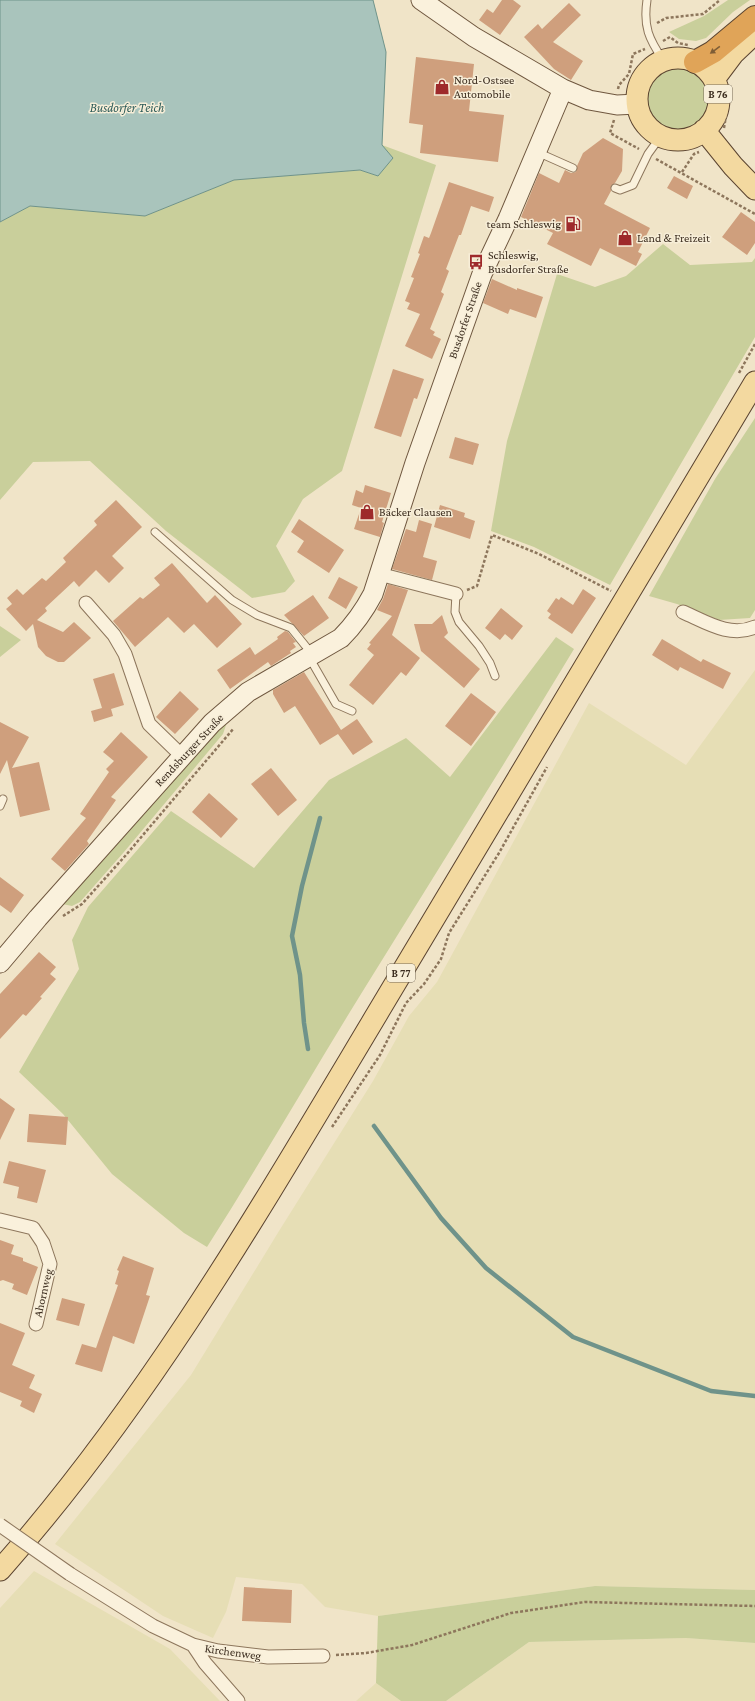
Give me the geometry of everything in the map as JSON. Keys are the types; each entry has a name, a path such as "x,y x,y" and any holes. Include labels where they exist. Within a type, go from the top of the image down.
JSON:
{"highway":[{"path":"692,53 713,52 755,17"}],"main road":[{"path":"723,89 715,78 725,64 755,33"},
{"name":"B 76","path":"627,105 641,117 649,128 661,136 672,140 684,140 694,136 704,130 712,121 723,89 692,53 684,58 674,58 658,53"},
{"path":"627,105 638,90 642,78 651,67 658,53"},
{"path":"704,130 733,166 755,189"},
{"name":"B 77","path":"0,1570 70,1488 161,1363 257,1214 755,382"}],"street":[{"path":"421,0 474,37 563,89 589,100 627,105"},
{"name":"Busdorfer Straße","path":"382,565 415,463 482,274 508,219 563,89"},
{"path":"382,565 456,594"},
{"name":"Rendsburger Straße","path":"0,963 38,918 212,723 236,701 260,684 341,638 354,625 364,612 373,594 382,565"},
{"path":"86,603 114,635 125,654 149,724 182,756"},
{"path":"683,612 723,630 746,631 755,627"},
{"name":"Ahornweg","path":"0,1220 33,1228 43,1243 50,1264 36,1324"},
{"name":"Kirchenweg","path":"0,1525 70,1574 153,1626 193,1645 218,1651 268,1657 322,1656"},
{"path":"193,1645 205,1663 238,1701"}],"lane":[{"path":"647,0 646,30 658,53"},
{"path":"615,188 620,190 633,185 648,154 661,136"},
{"path":"536,151 573,168"},
{"path":"155,532 232,600 257,615 291,628 310,655 336,704 352,711"},
{"path":"456,594 455,612 459,622 479,646 490,663 495,676"}],"path":[{"path":"646,30 666,18 703,14 720,0"},
{"path":"692,53 670,37 658,53 633,54 630,74 619,85 627,105 610,133 755,214"},
{"path":"723,89 725,132"},
{"path":"456,594 477,586 492,535 540,554 611,591 613,590"},
{"path":"38,918 49,923 71,912 82,904 190,780 233,729 236,722"},
{"path":"322,1656 366,1653 412,1645 511,1613 585,1602 755,1606"}],"shaded area":[{"path":"755,670 755,1590 595,1586 378,1616 325,1607 302,1584 236,1577 226,1612 213,1638 163,1616 55,1544 191,1375 373,1081 409,1016 437,982 589,703 686,765"},
{"path":"34,1571 170,1649 220,1701 0,1701 0,1608"},
{"path":"686,1638 755,1643 755,1701 446,1701 529,1642"},
{"path":"376,1683 401,1701 356,1701"}],"green space":[{"path":"728,0 750,0 733,12 706,38 696,41 679,39 669,32 704,16"},
{"path":"678,67 696,73 704,81 710,99 704,117 696,125 678,131 660,125 652,117 646,99 652,81 660,73"},
{"path":"382,145 436,165 342,471 303,499 276,546 295,581 285,592 252,598 166,531 90,461 33,462 0,500 0,222 30,206 145,216 234,180 360,170 378,176"},
{"path":"663,244 690,265 752,262 755,258 755,337 610,585 534,547 491,531 507,441 557,274 595,287 626,276"},
{"path":"755,418 755,610 750,618 719,620 677,604 649,596 715,479"},
{"path":"0,626 21,640 0,657"},
{"path":"556,637 574,649 207,1247 184,1233 112,1174 63,1114 19,1072 79,969 72,940 88,907 171,811 254,868 329,780 406,738 450,777"},
{"path":"227,722 223,734 80,902 72,906 62,904 182,764"},
{"path":"595,1586 755,1590 755,1643 686,1638 529,1642 446,1701 401,1701 376,1683 378,1616"}],"water":[{"name":"Busdorfer Teich","path":"0,0 373,0 386,52 382,145 393,158 378,176 360,170 234,180 145,216 30,206 0,222"}],"building":[{"path":"502,0 513,0 521,6 500,35 479,20 487,9 493,13"},
{"path":"569,3 581,15 553,42 583,61 571,80 554,69 524,37 538,24 542,29"},
{"name":"Nord-Ostsee Automobile","path":"416,57 474,64 469,111 504,115 498,162 420,153 423,125 409,123"},
{"path":"603,138 623,149 622,171 615,183 611,186 611,191 604,204 650,228 638,252 642,254 636,266 600,248 591,266 547,244 553,233 521,217 539,173 559,183 565,170 571,173 576,172 583,153"},
{"path":"674,176 693,186 687,199 667,188"},
{"path":"449,182 494,197 489,212 471,206 461,235 459,235 446,269 449,271 441,292 444,294 430,329 435,332 433,335 441,339 432,359 405,346 420,314 407,309 410,303 405,301 414,278 411,277 420,254 418,253 424,236 429,238"},
{"path":"741,212 755,222 755,243 747,255 722,237"},
{"path":"492,279 517,290 517,288 543,297 536,318 510,309 508,314 483,303"},
{"path":"393,369 424,379 417,399 414,398 401,437 374,428"},
{"path":"455,437 479,444 473,465 449,458"},
{"path":"365,485 391,493 382,522 384,523 380,537 354,529 361,508 352,505 356,490 363,493"},
{"path":"116,500 142,527 112,556 124,568 109,583 96,570 79,587 74,581 45,608 47,611 37,620 63,632 74,622 91,638 64,662 58,662 46,656 38,647 33,624 26,631 6,609 12,604 7,598 17,589 23,595 42,578 46,581 66,562 63,558 97,525 94,521"},
{"path":"440,505 465,513 464,517 475,521 470,539 434,527"},
{"path":"299,519 344,550 329,573 297,552 304,541 291,532"},
{"path":"419,520 432,524 423,557 437,561 432,580 392,569 406,529 416,532"},
{"path":"172,563 207,603 215,595 242,624 217,648 194,624 184,633 168,617 135,647 113,621 140,597 143,599 160,585 154,578"},
{"path":"339,577 358,587 346,609 328,598"},
{"path":"388,584 408,590 392,635 420,658 406,676 401,672 373,705 349,685 374,655 367,649 371,644 369,643 392,616 377,610 383,599"},
{"path":"583,589 596,598 572,634 548,618 551,614 547,611 556,598 559,600 561,597 573,605"},
{"path":"313,595 329,618 304,636 284,615"},
{"path":"501,608 523,626 512,640 505,634 500,640 485,628"},
{"path":"442,615 448,633 444,637 480,669 464,688 421,651 414,624 432,624"},
{"path":"285,631 288,632 296,642 293,643 296,647 290,651 291,653 271,666 268,662 230,689 217,670 250,647 255,655 278,639 277,637"},
{"path":"662,639 701,662 703,659 731,673 723,689 680,667 678,671 652,655"},
{"path":"304,672 341,730 357,719 373,742 353,755 338,734 320,745 295,706 284,713 273,694 273,690"},
{"path":"114,673 124,705 111,709 113,716 94,722 91,711 102,708 93,679"},
{"path":"180,691 199,709 175,734 156,717"},
{"path":"471,693 496,712 471,746 445,726"},
{"path":"0,722 29,737 12,768 39,762 50,810 20,817 7,760 0,774"},
{"path":"121,732 148,757 111,797 116,800 87,841 89,844 65,871 51,859 86,818 80,814 109,772 106,769 114,761 103,752"},
{"path":"271,768 297,800 278,816 251,784"},
{"path":"209,793 238,819 221,838 192,812"},
{"path":"0,877 24,895 11,913 0,905"},
{"path":"39,952 56,967 50,974 56,979 26,1016 23,1014 0,1039 0,994"},
{"path":"0,1098 15,1109 0,1140"},
{"path":"29,1114 68,1117 66,1145 27,1142"},
{"path":"9,1161 46,1170 37,1203 17,1198 19,1187 3,1183"},
{"path":"0,1240 14,1245 11,1254 23,1258 23,1261 38,1267 27,1295 12,1289 14,1284 3,1280 0,1281"},
{"path":"123,1256 154,1268 146,1295 150,1296 134,1344 113,1336 102,1372 75,1364 82,1344 96,1348 118,1285 115,1284 119,1271 117,1270"},
{"path":"62,1298 85,1304 79,1326 56,1320"},
{"path":"0,1323 25,1333 12,1365 35,1375 29,1388 42,1394 34,1413 20,1406 22,1401 0,1392"},
{"path":"244,1587 292,1590 291,1623 242,1621"}],"waterway":[{"path":"308,1049 300,975 292,936 302,886 320,818"},
{"path":"374,1126 441,1218 486,1268 573,1337 711,1391 755,1396"}],"place":[{"name":"Nord-Ostsee Automobile","path":"442,87"},
{"name":"team Schleswig","path":"573,224"},
{"name":"Land & Freizeit","path":"625,238"},
{"name":"Schleswig, Busdorfer Straße","path":"476,262"},
{"name":"Bäcker Clausen","path":"367,512"}]}
